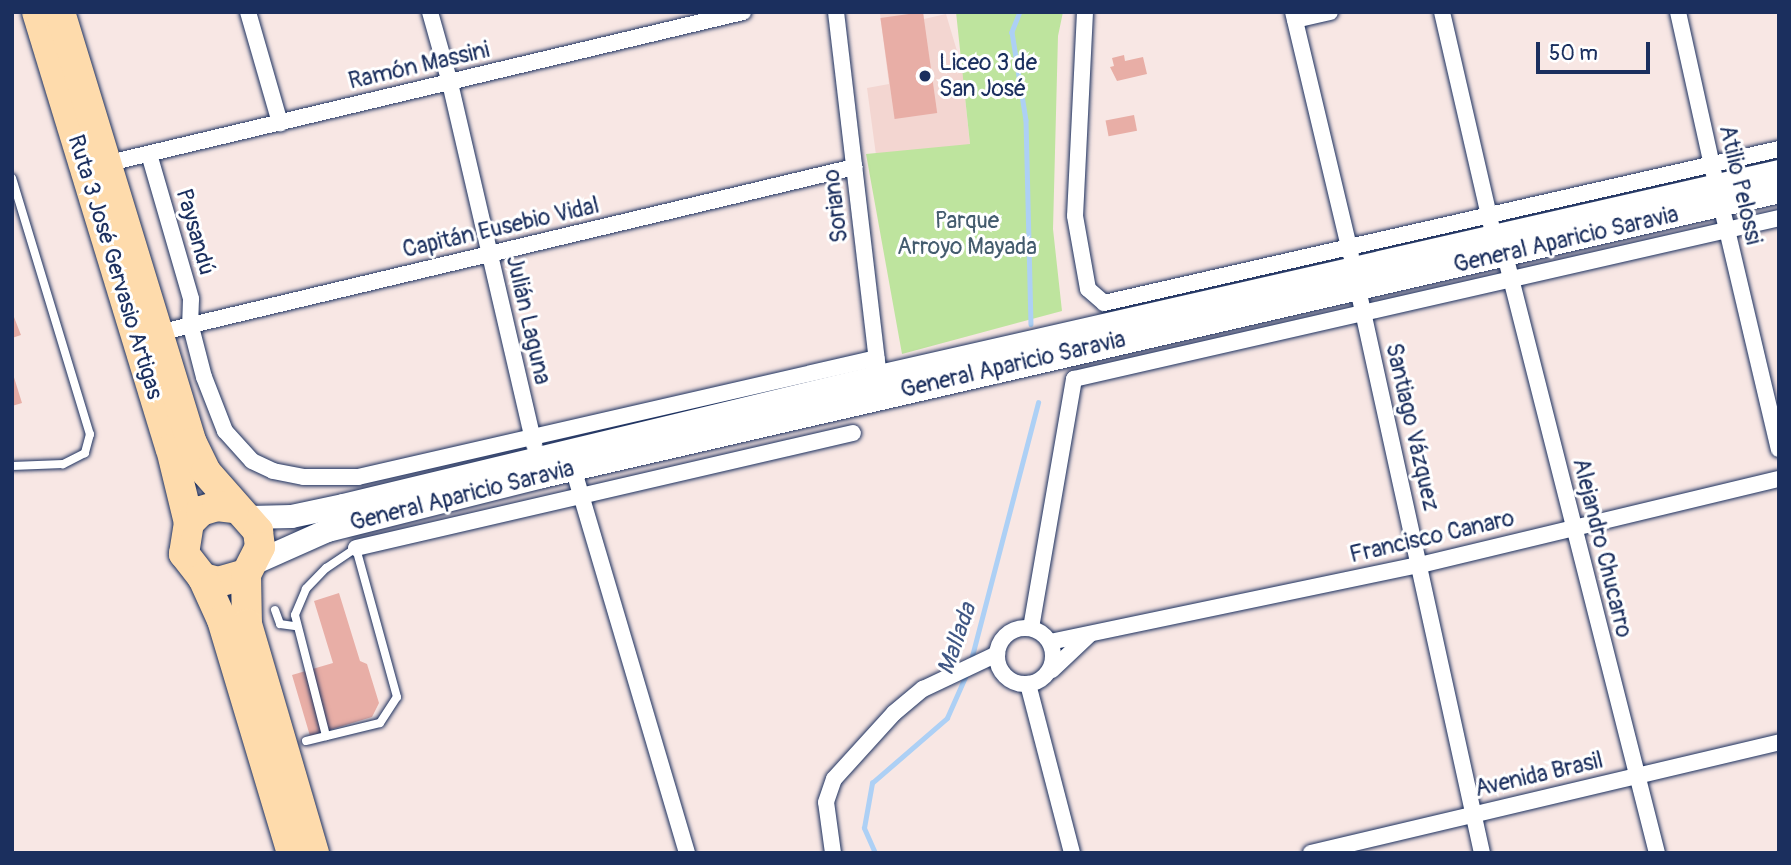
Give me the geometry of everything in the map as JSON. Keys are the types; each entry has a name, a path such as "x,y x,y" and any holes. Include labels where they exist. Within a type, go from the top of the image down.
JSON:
{"highway":[{"name":"Ruta 3 José Gervasio Artigas","path":"37,12 172,449 189,523"},
{"path":"60,12 192,443 206,472 258,531 244,599 255,656 314,853"},
{"path":"242,512 217,506 201,511 189,523 184,554 203,578 222,620 292,853"},
{"path":"203,578 233,581 251,568"}],"main road":[{"name":"General Aparicio Saravia","path":"242,512 291,516 343,505 537,456 879,376 1779,171"},
{"name":"General Aparicio Saravia","path":"1716,185 1779,191"},
{"name":"General Aparicio Saravia","path":"251,568 291,542 537,456 573,468 879,376"}],"street":[{"path":"248,12 280,123"},
{"name":"Julián Laguna","path":"429,12 450,83 537,456"},
{"name":"Ramón Massini","path":"105,164 450,83 684,19 743,12"},
{"name":"Soriano","path":"836,12 879,376"},
{"name":"General Aparicio Saravia","path":"1085,12 1075,216 1088,289 1104,303 1354,268 1716,185 1779,149"},
{"path":"1294,16 1330,12"},
{"name":"Alejandro Chucarro","path":"1442,12 1495,235 1511,279 1657,853"},
{"name":"Atilio Pelossi","path":"1678,12 1726,230 1779,449"},
{"name":"Santiago Vázquez","path":"1294,16 1354,268 1482,853"},
{"name":"Paysandú","path":"149,154 191,299 190,323"},
{"name":"Capitán Eusebio Vidal","path":"158,333 190,323 489,255 854,167"},
{"name":"General Aparicio Saravia","path":"1031,628 1069,391 1074,379 1779,218"},
{"name":"General Aparicio Saravia","path":"190,323 204,377 225,430 252,461 273,471 303,477 358,477 537,456"},
{"name":"General Aparicio Saravia","path":"356,548 852,433"},
{"path":"573,468 687,853"},
{"name":"Francisco Canaro","path":"1050,642 1420,565 1779,479"},
{"path":"833,853 826,802 834,779 894,713 923,689 993,661 1008,634 1031,628 1050,642 1054,657 1037,698 1035,717"},
{"path":"993,661 1012,681 1028,684 1049,673 1094,631"},
{"path":"1028,684 1073,853"},
{"name":"Avenida Brasil","path":"1311,853 1779,742"}],"lane":[{"path":"12,178 90,434 85,453 63,464 12,466"},
{"path":"306,741 380,723 397,697 356,548 326,568 306,589 295,626 326,736"},
{"path":"275,610 280,624 295,626"}],"shaded area":[{"name":"Liceo 3 de San José","path":"923,12 924,19 946,14 962,68 970,145 876,155 867,88 889,84 880,14"}],"green space":[{"name":"Parque Arroyo Mayada","path":"956,12 1063,12 1058,36 1053,229 1062,311 902,354 866,154 970,144"}],"building":[{"path":"923,12 937,113 895,119 880,18"},
{"path":"1124,55 1125,61 1143,57 1147,74 1117,81 1110,67 1114,66 1112,58"},
{"path":"1134,115 1137,131 1109,136 1106,121"},
{"path":"12,312 21,335 12,338"},
{"path":"12,371 22,403 12,406"},
{"path":"339,593 360,661 367,664 379,703 372,717 310,736 292,675 333,663 314,601"}],"waterway":[{"name":"Mallada","path":"1020,12 1012,32 1026,120 1031,324"},
{"name":"Mallada","path":"971,660 1038,403"},
{"name":"Mallada","path":"875,853 864,828 872,783 947,718 966,675"}],"place":[{"name":"Liceo 3 de San José","path":"925,76"}]}
